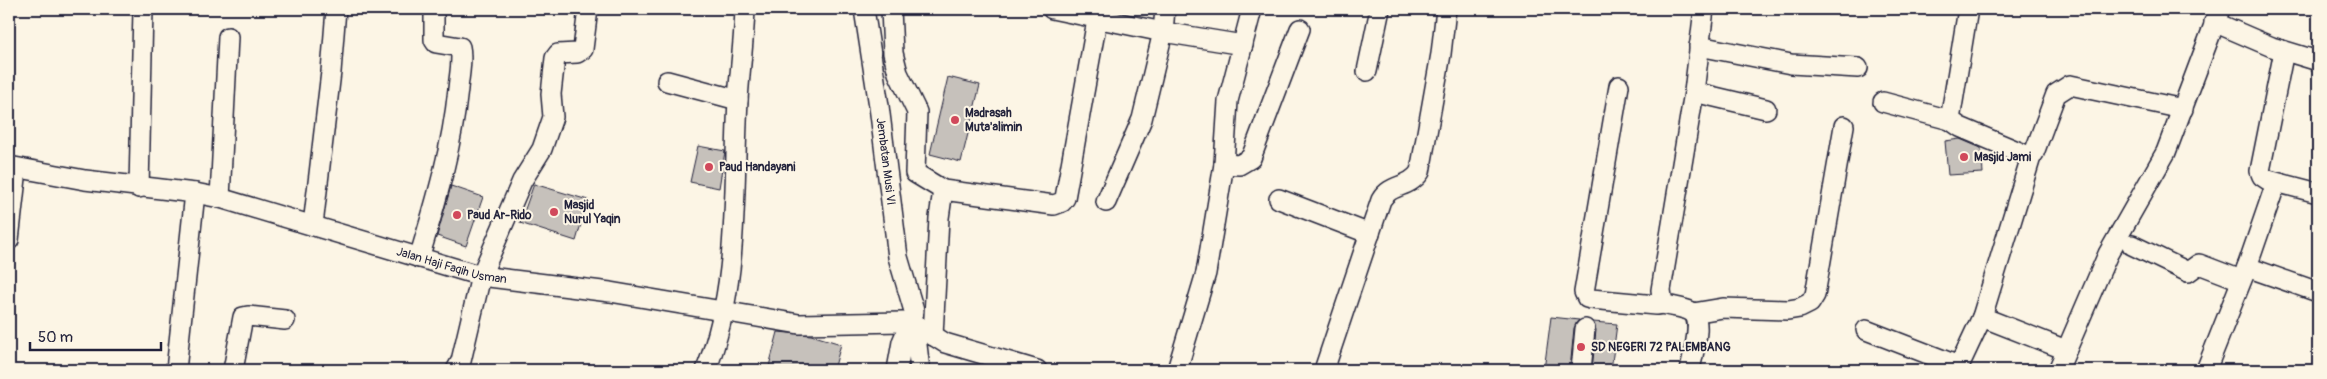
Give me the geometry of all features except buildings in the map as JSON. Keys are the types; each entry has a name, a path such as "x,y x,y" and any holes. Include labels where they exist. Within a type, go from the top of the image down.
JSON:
{"street":[{"path":"140,188 143,9"},
{"path":"313,225 331,72 336,9"},
{"path":"419,258 447,165 454,129 461,63 460,47 434,42 434,9"},
{"path":"456,370 461,361 482,276 522,181 542,149 553,117 551,94 555,58 558,54 573,54 584,49 588,9"},
{"path":"706,370 717,343 725,311 736,181 738,100 745,9"},
{"name":"Jembatan Musi VI","path":"864,9 879,106 898,257 915,325"},
{"path":"891,9 895,60 898,73 917,112 915,173 943,190 1054,205 1062,202 1065,198 1098,14"},
{"path":"1052,9 1098,14 1163,32 1243,45"},
{"path":"1106,202 1142,119 1163,32 1165,9"},
{"path":"1177,370 1206,273 1224,164 1228,101 1252,9"},
{"path":"1367,71 1380,9"},
{"path":"1324,370 1385,194 1390,189 1411,183 1420,172 1441,54 1446,9"},
{"path":"1663,304 1660,290 1694,92 1704,9"},
{"path":"1950,120 1968,9"},
{"path":"2058,370 2108,254 2166,152 2220,21 2284,51 2318,60"},
{"path":"1224,164 1239,165 1251,158 1300,29"},
{"path":"220,198 228,37"},
{"path":"1699,46 1791,64 1858,68"},
{"path":"2284,51 2260,171 2262,176 2276,183 2318,193"},
{"path":"667,81 738,100"},
{"path":"1619,86 1584,292 1587,298 1591,299 1663,304 1693,312 1723,308 1788,310 1800,308 1810,303 1816,295 1844,126"},
{"path":"1866,330 1958,368 1982,317 2031,157 2056,94 2070,86 2183,109"},
{"path":"1694,92 1766,109"},
{"path":"1883,102 1950,120 1960,127 2031,157"},
{"path":"9,240 13,168"},
{"name":"Jalan Haji Faqih Usman","path":"13,168 140,188 186,192 220,198 482,276 584,288 799,324 915,325 945,343 1035,370"},
{"path":"2206,370 2244,273 2276,183"},
{"path":"920,370 915,325 939,218 943,190"},
{"path":"176,370 186,192"},
{"path":"1279,199 1370,234"},
{"path":"2132,245 2188,272 2198,264 2244,273 2318,292"},
{"path":"1690,370 1698,326 1693,312"},
{"path":"233,370 243,317 285,320"},
{"path":"1982,317 2066,350"},
{"path":"897,370 902,342 915,325"},
{"path":"1581,370 1585,329"}],"place":[{"name":"Madrasah Muta'alimin","path":"955,120"},
{"name":"Masjid Jami","path":"1964,157"},
{"name":"Paud Handayani","path":"709,167"},
{"name":"Masjid Nurul Yaqin","path":"554,212"},
{"name":"Paud Ar-Rido","path":"457,215"},
{"name":"SD NEGERI 72 PALEMBANG","path":"1581,347"}]}
